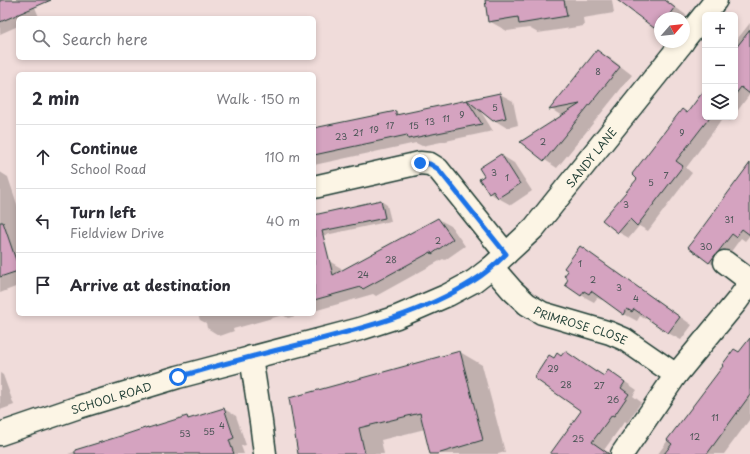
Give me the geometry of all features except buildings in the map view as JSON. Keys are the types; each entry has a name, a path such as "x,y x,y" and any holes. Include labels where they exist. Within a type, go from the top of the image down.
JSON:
{"street":[{"name":"SANDY LANE","path":"690,32 716,0"},
{"name":"SANDY LANE","path":"499,261 534,228 677,48"},
{"name":"PRIMROSE CLOSE","path":"316,187 420,163 430,164 438,169 499,261 512,290 528,304 542,313 610,333 624,339 676,376"},
{"name":"SCHOOL ROAD","path":"0,434 178,377 360,329 397,317 448,295 474,281 499,261"},
{"path":"622,454 676,376 737,301 750,282 725,262"},
{"path":"251,357 265,454"}],"route":[{"path":"178,377 360,329 397,317 448,295 474,281 492,267 506,254 438,169 430,164 420,163"}]}
